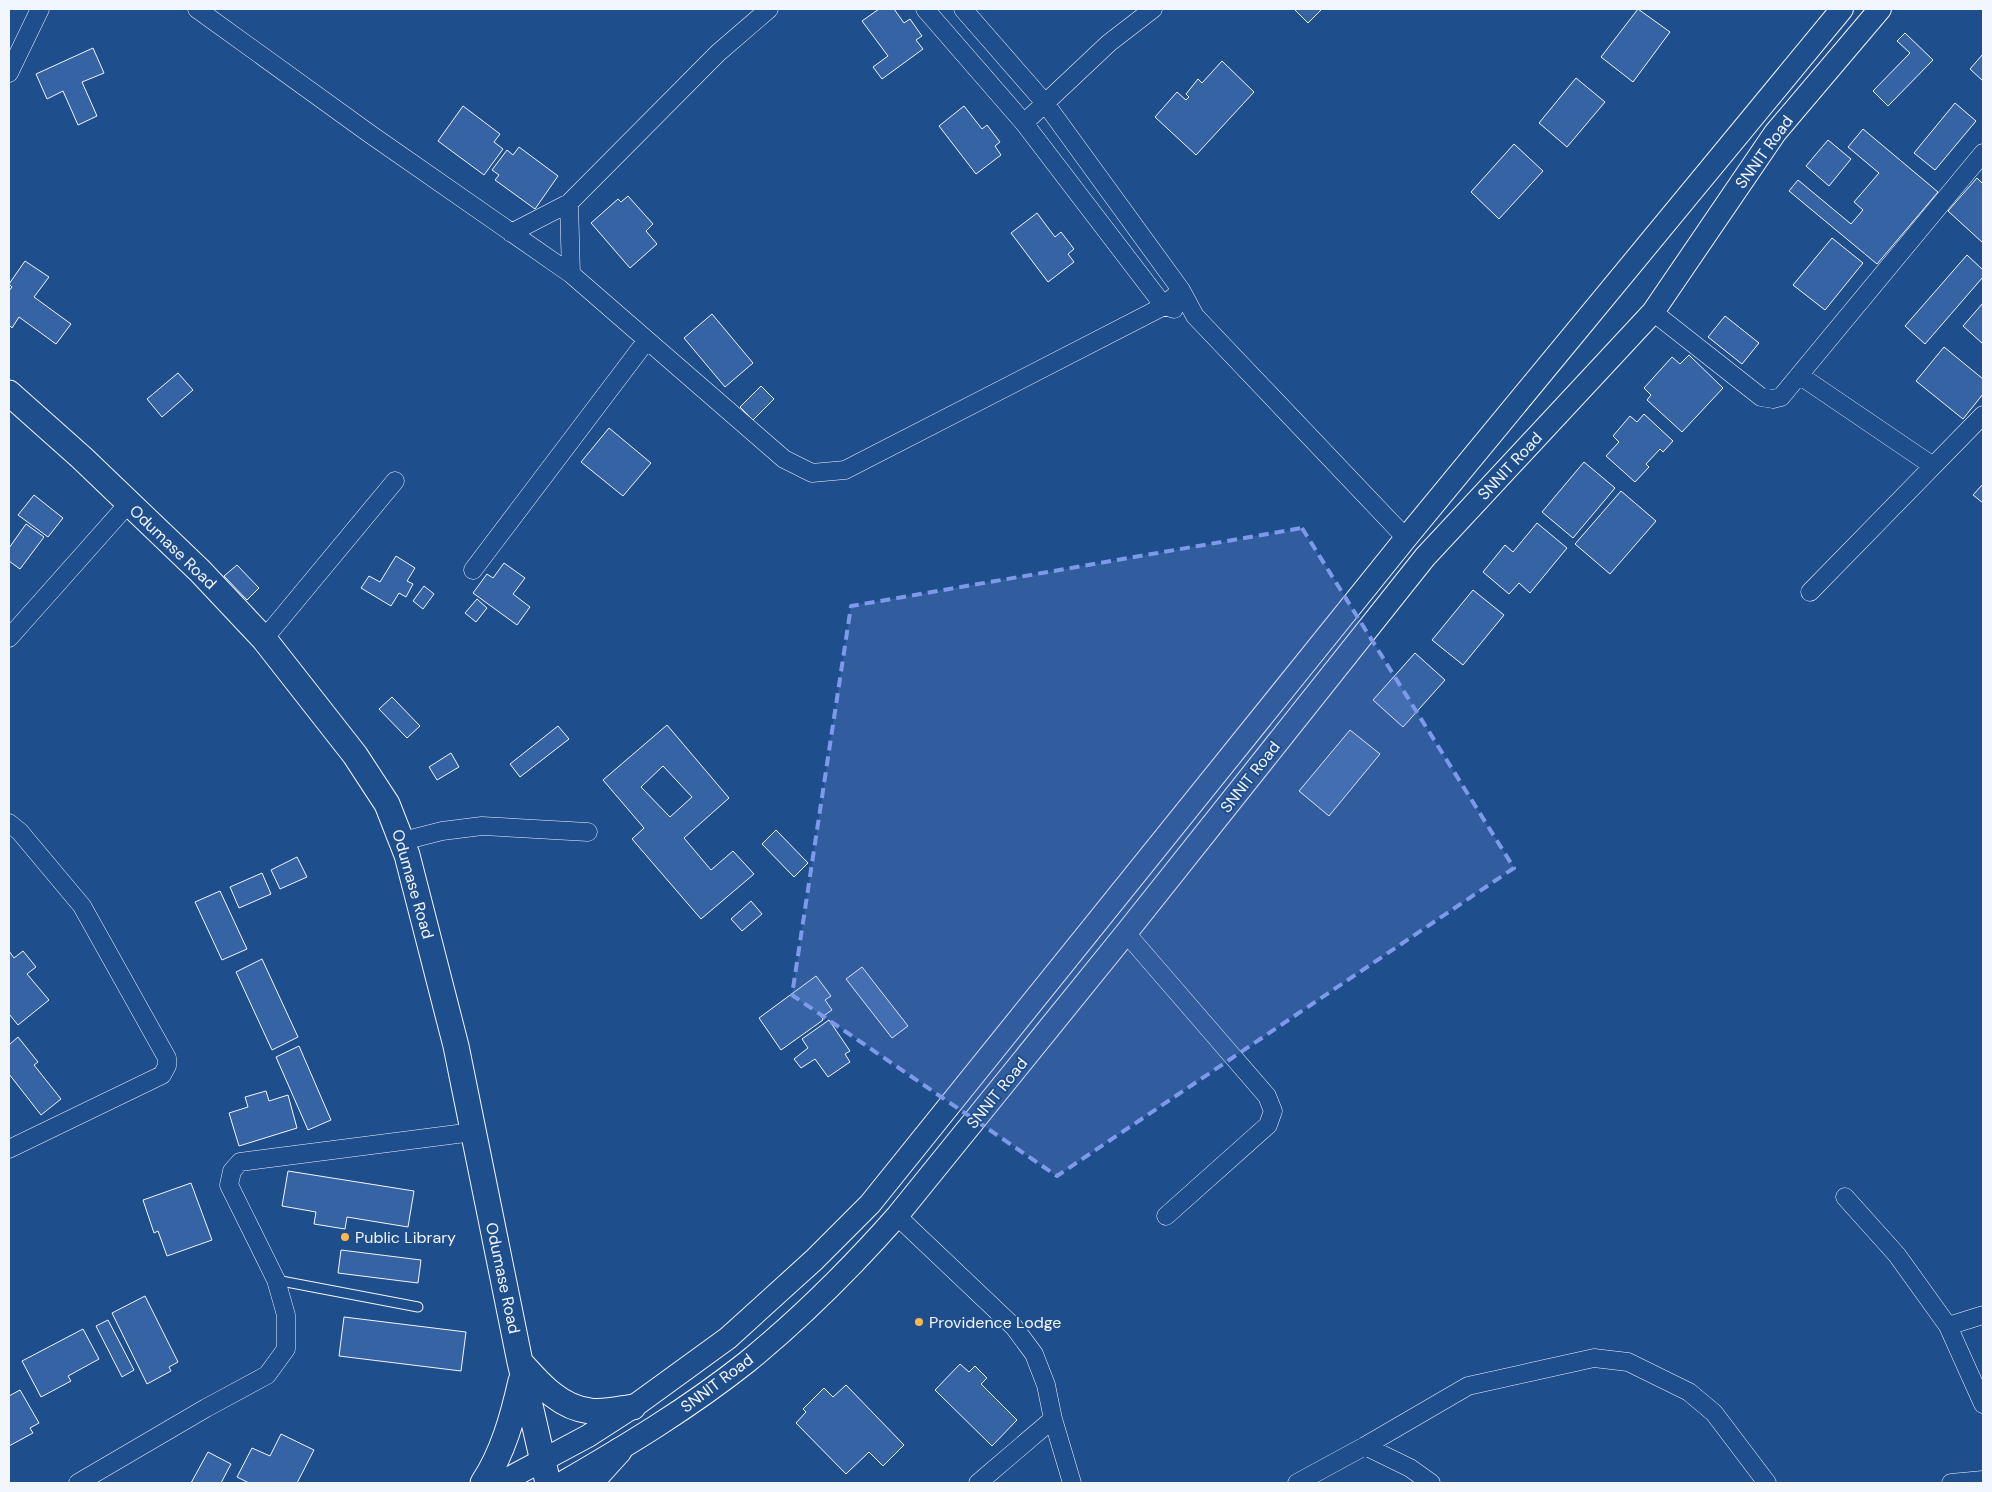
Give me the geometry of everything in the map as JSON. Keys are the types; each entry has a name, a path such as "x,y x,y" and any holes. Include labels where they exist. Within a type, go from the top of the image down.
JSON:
{"main road":[{"name":"Odumase Road","path":"9,393 76,452 128,504 200,571 264,639 355,755 386,804 403,840 456,1046 521,1368 545,1471"},
{"path":"521,1368 542,1386 568,1404 588,1411 600,1412 633,1407"},
{"path":"483,1483 499,1452 512,1417 521,1368"},
{"path":"590,1483 619,1451"}],"street":[{"path":"9,73 40,9"},
{"path":"197,9 370,134 570,274 784,459 812,472 845,470 1164,306 1181,290"},
{"path":"511,233 569,203 718,53 769,9"},
{"path":"925,9 1024,123 1164,306 1195,316"},
{"path":"963,9 1045,103 1181,290 1195,316 1406,538"},
{"path":"1024,123 1109,44 1153,9"},
{"name":"SNNIT Road","path":"500,1483 545,1471 588,1436 633,1407 728,1338 814,1260 870,1204 1406,538 1842,9"},
{"name":"SNNIT Road","path":"562,1483 619,1451 653,1429 746,1362 860,1258 897,1216 1189,855 1425,557 1653,312 1775,133 1880,9"},
{"path":"1780,83 1802,101"},
{"path":"1753,116 1775,133"},
{"path":"1653,312 1761,397 1772,399 1781,397 1983,153"},
{"path":"569,203 570,274"},
{"path":"473,570 647,340"},
{"path":"1798,375 1933,466"},
{"path":"1810,592 1983,415"},
{"path":"264,639 395,481"},
{"path":"9,638 128,504"},
{"path":"1198,796 1221,814"},
{"path":"9,823 20,832 82,906 167,1058 162,1075 9,1149"},
{"path":"403,840 442,831 482,826 588,832"},
{"path":"1165,837 1189,855"},
{"path":"1126,933 1267,1096 1273,1111 1268,1125 1166,1216"},
{"path":"78,1483 267,1374 286,1349 286,1315 276,1280 229,1185 232,1171 240,1162 473,1132"},
{"path":"1845,1197 1897,1255 1948,1326 1983,1404"},
{"path":"897,1216 1014,1327 1034,1354 1046,1385 1053,1419 1072,1483"},
{"path":"1948,1326 1983,1315"},
{"path":"1297,1483 1468,1386 1594,1358 1628,1362 1689,1392 1714,1413 1767,1483"},
{"path":"978,1483 1053,1419"},
{"path":"1365,1446 1410,1468 1431,1483"},
{"path":"1951,1483 1983,1480"}],"lane":[{"path":"276,1280 418,1307"}],"highlighted area":[{"path":"1302,528 1514,868 1057,1176 792,995 851,606"}],"building":[{"path":"879,9 894,9 904,23 910,19 922,36 916,40 923,49 882,79 873,67 888,56 862,21"},
{"path":"1294,9 1322,9 1308,23"},
{"path":"1638,9 1670,32 1633,82 1601,57"},
{"path":"1905,33 1933,60 1888,106 1873,91 1910,53 1897,41"},
{"path":"93,48 104,73 82,82 97,116 78,125 63,91 47,99 36,74"},
{"path":"1983,54 1983,81 1970,69"},
{"path":"1222,61 1254,92 1196,155 1155,117 1177,92 1186,100 1189,97 1186,94 1198,79 1202,83"},
{"path":"1576,78 1605,102 1567,147 1539,123"},
{"path":"1955,103 1976,121 1935,170 1914,153"},
{"path":"463,106 500,134 494,142 503,149 484,175 438,141"},
{"path":"964,106 982,129 987,125 1000,142 995,146 1001,155 976,174 939,126"},
{"path":"1863,129 1938,192 1877,264 1789,191 1798,180 1851,224 1863,210 1854,202 1879,173 1848,147"},
{"path":"1828,140 1851,159 1829,186 1806,166"},
{"path":"1514,144 1543,171 1499,219 1471,192"},
{"path":"519,147 558,176 535,209 495,180 499,175 492,170 507,150 513,155"},
{"path":"1977,178 1983,184 1983,243 1948,211"},
{"path":"628,196 653,224 646,231 657,244 630,268 591,223 618,199 621,202"},
{"path":"1037,213 1055,237 1061,232 1074,249 1068,254 1074,262 1048,282 1011,233"},
{"path":"1832,238 1863,263 1825,310 1793,285"},
{"path":"1967,255 1983,270 1983,277 1925,344 1905,326"},
{"path":"25,261 49,277 34,297 71,324 56,344 19,317 12,328 9,325 9,291 12,287 9,284"},
{"path":"1983,303 1983,344 1963,326"},
{"path":"712,314 753,363 725,387 684,338"},
{"path":"1725,316 1759,343 1742,364 1708,337"},
{"path":"1944,347 1983,379 1983,394 1963,419 1916,381"},
{"path":"1689,355 1723,388 1682,432 1647,400 1651,395 1644,388 1672,357 1680,364"},
{"path":"178,373 193,390 162,417 147,399"},
{"path":"761,386 774,399 753,420 740,407"},
{"path":"1644,414 1673,441 1663,452 1660,449 1646,464 1649,467 1635,482 1606,456 1619,442 1613,436 1630,416 1637,422"},
{"path":"609,428 651,463 623,496 581,462"},
{"path":"1584,462 1615,488 1573,538 1542,512"},
{"path":"1983,484 1983,503 1973,495"},
{"path":"1621,491 1656,521 1610,574 1575,544"},
{"path":"34,495 63,518 48,537 18,515"},
{"path":"1537,523 1567,548 1530,593 1519,583 1509,594 1483,572 1505,545 1513,552"},
{"path":"26,524 44,537 20,569 9,561 9,548"},
{"path":"396,556 415,568 407,581 413,584 406,597 399,593 391,606 361,588 369,576 380,582"},
{"path":"504,563 525,578 513,594 530,607 517,625 473,593 487,574 493,578"},
{"path":"237,565 259,588 247,600 224,576"},
{"path":"424,586 434,594 423,609 413,601"},
{"path":"1473,590 1504,615 1463,665 1432,640"},
{"path":"477,599 487,608 476,622 465,613"},
{"path":"1415,653 1445,680 1403,727 1373,700"},
{"path":"392,697 420,726 407,738 379,709"},
{"path":"667,725 729,798 684,838 711,870 733,851 754,874 701,919 632,839 644,828 603,780","holes":["663,766 692,797 670,817 641,787"]},
{"path":"558,726 569,739 520,777 510,764"},
{"path":"1350,730 1380,754 1329,816 1299,791"},
{"path":"451,753 459,767 437,780 429,767"},
{"path":"776,830 808,863 794,877 762,844"},
{"path":"297,857 307,877 280,889 271,870"},
{"path":"262,873 271,894 239,908 230,887"},
{"path":"220,891 247,949 222,960 195,902"},
{"path":"751,901 762,914 742,931 731,919"},
{"path":"9,951 14,958 23,951 36,967 27,974 49,1000 18,1025 9,1014"},
{"path":"262,959 298,1037 272,1050 236,972"},
{"path":"862,967 908,1026 892,1038 846,979"},
{"path":"816,976 831,996 825,1000 832,1010 822,1017 823,1020 781,1050 759,1018"},
{"path":"829,1020 850,1051 845,1054 850,1062 828,1077 815,1059 801,1068 794,1059 808,1048 802,1039"},
{"path":"18,1037 38,1062 34,1065 61,1099 41,1115 9,1074 9,1045"},
{"path":"299,1046 331,1120 308,1130 276,1057"},
{"path":"266,1091 269,1101 288,1095 297,1128 239,1146 229,1113 248,1107 245,1097"},
{"path":"288,1171 414,1191 408,1227 347,1217 345,1229 314,1224 316,1212 282,1206"},
{"path":"191,1183 212,1240 167,1256 158,1231 154,1233 143,1200"},
{"path":"341,1250 421,1260 418,1283 338,1273"},
{"path":"145,1296 178,1362 169,1367 171,1371 147,1384 112,1313"},
{"path":"344,1317 466,1332 461,1371 339,1356"},
{"path":"108,1320 134,1370 122,1377 96,1326"},
{"path":"83,1329 99,1359 68,1376 71,1381 41,1397 22,1361"},
{"path":"960,1364 969,1372 975,1366 987,1378 981,1384 1017,1420 992,1446 935,1390"},
{"path":"846,1385 904,1445 883,1466 869,1452 846,1474 796,1423 806,1412 803,1409 824,1388 833,1397"},
{"path":"20,1390 39,1423 30,1428 33,1433 9,1446 9,1396"},
{"path":"281,1434 314,1450 297,1483 249,1483 237,1477 252,1448 270,1456"},
{"path":"208,1452 231,1464 221,1483 191,1483"}],"place":[{"name":"Public Library","path":"345,1237"},
{"name":"Providence Lodge","path":"919,1322"}]}
